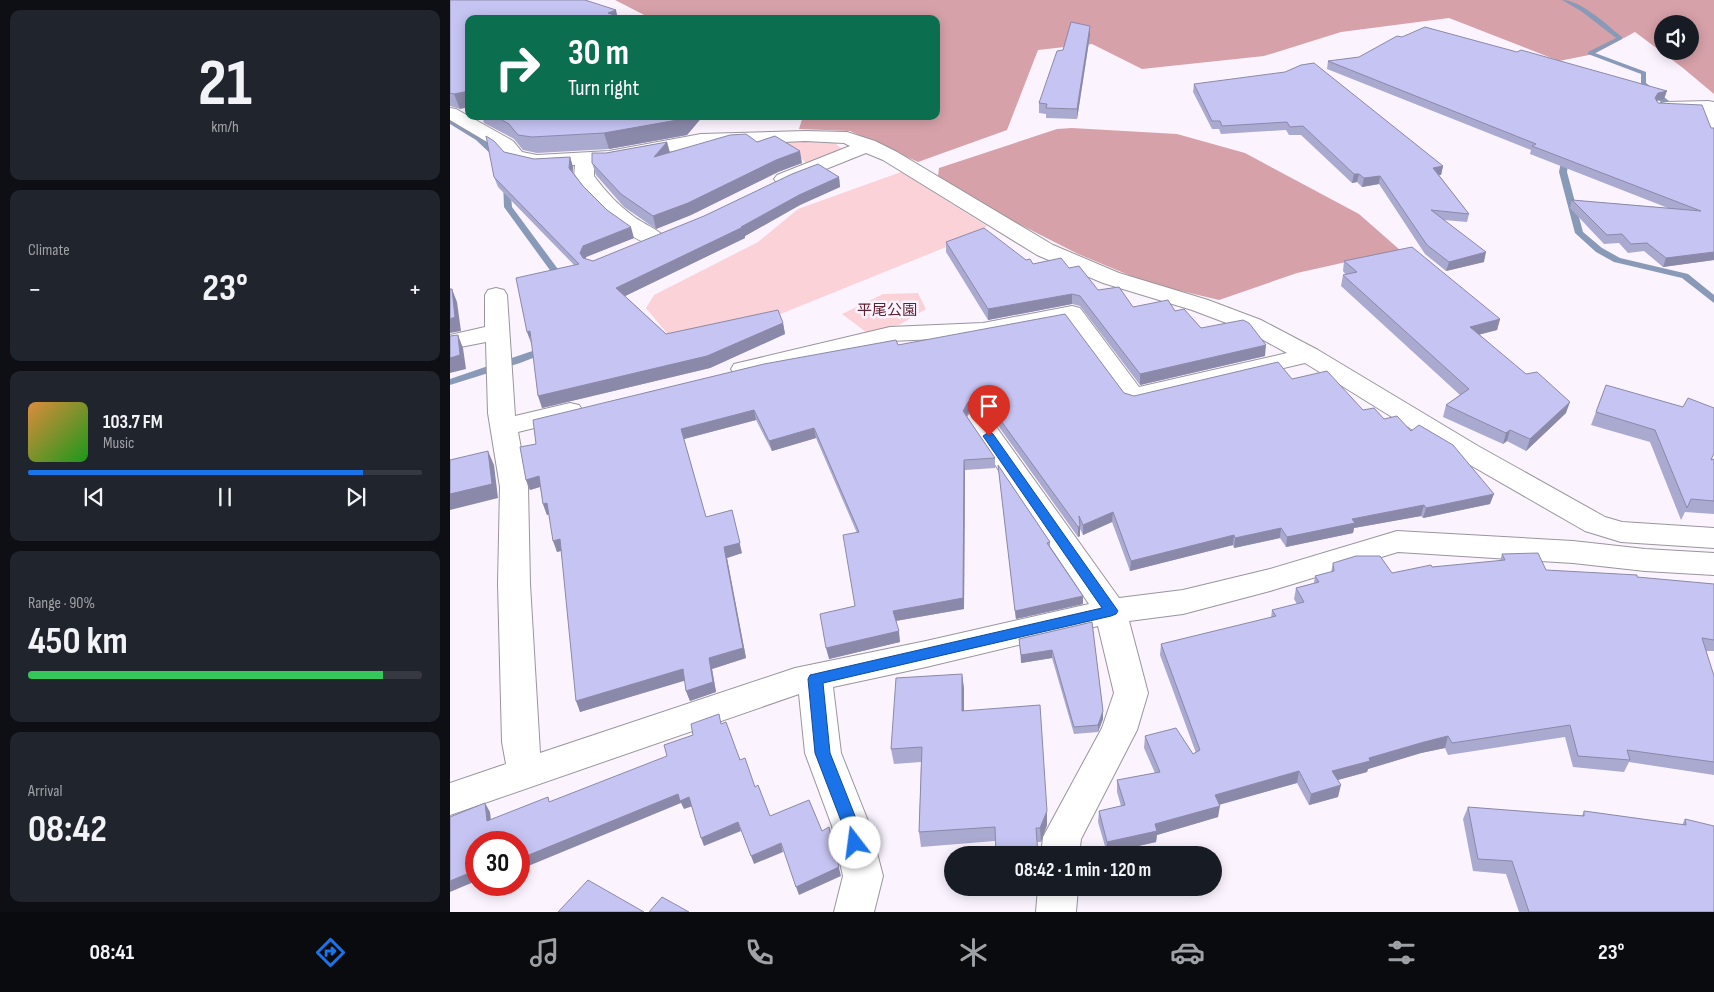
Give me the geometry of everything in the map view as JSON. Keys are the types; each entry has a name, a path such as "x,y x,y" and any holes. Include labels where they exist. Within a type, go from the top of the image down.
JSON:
{"street":[{"path":"1671,107 1708,106 1714,130"},
{"path":"450,113 506,145 515,156 537,162 608,157 701,140 805,136 847,138 890,156 1045,250 1111,278 1200,305 1252,325 1309,355 1477,457 1594,524 1620,532 1714,538"},
{"path":"768,187 868,146"},
{"path":"585,158 584,177 601,201 632,227 664,235 630,249"},
{"path":"496,295 501,413 514,487 514,584 520,742 525,772"},
{"path":"722,374 890,334 983,330 1072,314 1133,396 1309,355"},
{"path":"450,342 498,332"},
{"path":"504,427 590,406"},
{"path":"978,420 1111,611 1131,693 1119,730 1062,837 1061,846"},
{"path":"450,799 795,681 815,679 1111,611 1182,602 1270,580 1397,541 1573,552 1645,560 1714,564"},
{"path":"815,679 822,753 851,826 862,876 854,912"},
{"path":"1056,912 1057,896"}],"green space":[{"path":"786,141 835,143 843,150 806,163 796,153 784,146"},
{"path":"901,172 987,226 976,235 778,315 671,338 646,308 654,295 758,242 798,209"},
{"name":"平尾公園","path":"918,293 926,309 899,325 866,332 842,314 883,294"}],"shaded area":[{"path":"615,0 1714,0 1714,94 1672,60 1699,60 1699,15 1654,15 1654,46 1635,32 1594,54 1559,61 1449,18 1341,32 1264,56 1142,69 1092,44 1038,50 1007,130 918,162 850,131 799,129 802,120 940,120 940,15 644,15"},
{"path":"1072,128 1177,134 1245,153 1359,214 1400,250 1297,273 1219,300 1148,283 1078,254 1013,221 938,176 939,168 1057,129"}],"building":[{"path":"450,0 585,0 616,10 608,13 614,15 465,15 465,92 450,93"},
{"path":"1071,22 1090,26 1077,109 1046,108 1047,104 1039,103 1057,51 1063,50"},
{"path":"1425,27 1517,52 1521,50 1667,91 1658,93 1655,98 1658,103 1702,105 1711,128 1714,128 1714,252 1666,258 1647,243 1631,244 1622,234 1607,235 1572,200 1701,211 1532,146 1536,144 1328,61 1359,57 1397,36 1402,37"},
{"path":"1314,63 1443,166 1433,168 1469,214 1431,210 1486,252 1449,262 1427,245 1380,176 1364,178 1359,174 1354,174 1303,126 1290,127 1287,122 1222,126 1220,121 1212,121 1194,84 1285,72 1301,65"},
{"path":"502,120 677,120 604,133 532,137 518,135 509,124"},
{"path":"746,134 757,142 775,136 800,151 776,160 688,203 653,216 621,194 592,163 592,153 606,153 667,142 654,157 730,135"},
{"path":"486,136 494,141 504,152 534,159 570,157 569,168 583,186 607,210 631,227 583,246 580,253 583,258 593,261 704,216 792,174 818,164 839,177 799,195 741,227 743,227 616,288 666,334 778,310 783,323 707,356 538,396 530,331 527,332 516,278 579,264 494,177"},
{"path":"984,228 1026,260 1030,259 1033,264 1061,258 1069,268 1079,266 1098,290 1119,287 1133,307 1168,300 1175,311 1184,309 1201,328 1243,320 1249,323 1266,345 1140,374 1080,296 1072,294 988,309 946,242"},
{"path":"1412,247 1500,319 1470,327 1526,374 1537,372 1570,402 1530,439 1510,430 1506,433 1446,405 1469,389 1343,275 1357,272 1344,261"},
{"path":"450,289 452,289 455,317 450,319"},
{"path":"1065,314 1124,393 1134,396 1278,362 1292,379 1327,371 1363,410 1374,408 1384,419 1397,416 1411,431 1419,425 1453,445 1494,494 1426,508 1424,505 1352,519 1355,523 1287,537 1281,528 1235,538 1234,535 1131,561 1113,512 1083,525 1079,516 1080,526 1078,527 988,403 978,400 968,402 963,411 995,458 964,460 963,598 893,611 899,631 826,648 820,614 855,606 843,535 859,532 814,428 769,441 754,410 681,429 706,517 732,510 740,543 724,547 743,648 709,658 713,682 686,691 683,669 576,701 560,539 553,541 547,503 543,504 539,476 526,480 520,447 536,444 533,420 764,364 896,340 898,345"},
{"path":"458,335 460,355 450,358 450,336"},
{"path":"1606,385 1683,407 1688,398 1714,408 1714,453 1711,460 1714,459 1714,501 1691,499 1687,508 1655,430 1596,412"},
{"path":"488,451 492,484 450,494 450,460"},
{"path":"998,465 1050,542 1047,543 1083,596 1015,611"},
{"path":"1538,553 1546,570 1637,575 1637,577 1714,584 1714,640 1702,638 1714,676 1714,762 1627,750 1630,760 1578,756 1570,725 1452,743 1448,736 1369,758 1370,761 1332,771 1341,785 1311,794 1299,771 1215,795 1220,806 1155,824 1157,831 1107,842 1099,811 1125,805 1117,780 1160,772 1145,736 1176,728 1193,754 1200,750 1161,644 1276,616 1272,610 1304,602 1296,588 1319,582 1315,576 1334,571 1333,563 1356,556 1380,556 1392,573 1431,565 1432,567 1505,560 1502,554"},
{"path":"1092,622 1103,711 1098,725 1074,727 1052,650 1021,655 1019,639"},
{"path":"962,674 962,711 1040,705 1047,811 1040,828 1036,828 1037,846 996,846 995,827 919,832 922,747 891,749 896,678"},
{"path":"719,714 721,724 726,722 740,760 745,758 755,787 758,785 770,816 809,800 822,831 829,827 839,867 796,887 781,843 751,856 738,822 701,838 689,797 680,801 678,794 530,855 530,831 465,831 465,875 450,881 450,817 485,803 487,821 548,797 549,802 667,756 664,745 693,735 691,724"},
{"path":"1468,807 1584,816 1584,811 1686,825 1685,819 1714,826 1714,912 1529,912 1512,861 1478,859"},
{"path":"588,880 644,912 558,912"},
{"path":"662,897 689,912 649,912"}],"waterway":[{"path":"1565,0 1583,10 1620,38 1590,53 1644,73 1643,84 1666,103 1672,111 1671,115"},
{"path":"450,121 479,138 497,155"},
{"path":"1575,159 1564,164 1563,172 1579,233 1599,250 1617,260 1685,276 1714,300"},
{"path":"506,183 508,207 563,282"},
{"path":"450,382 547,349"}],"route":[{"path":"855,843 851,826 822,753 815,679 1111,611 989,436"}]}
